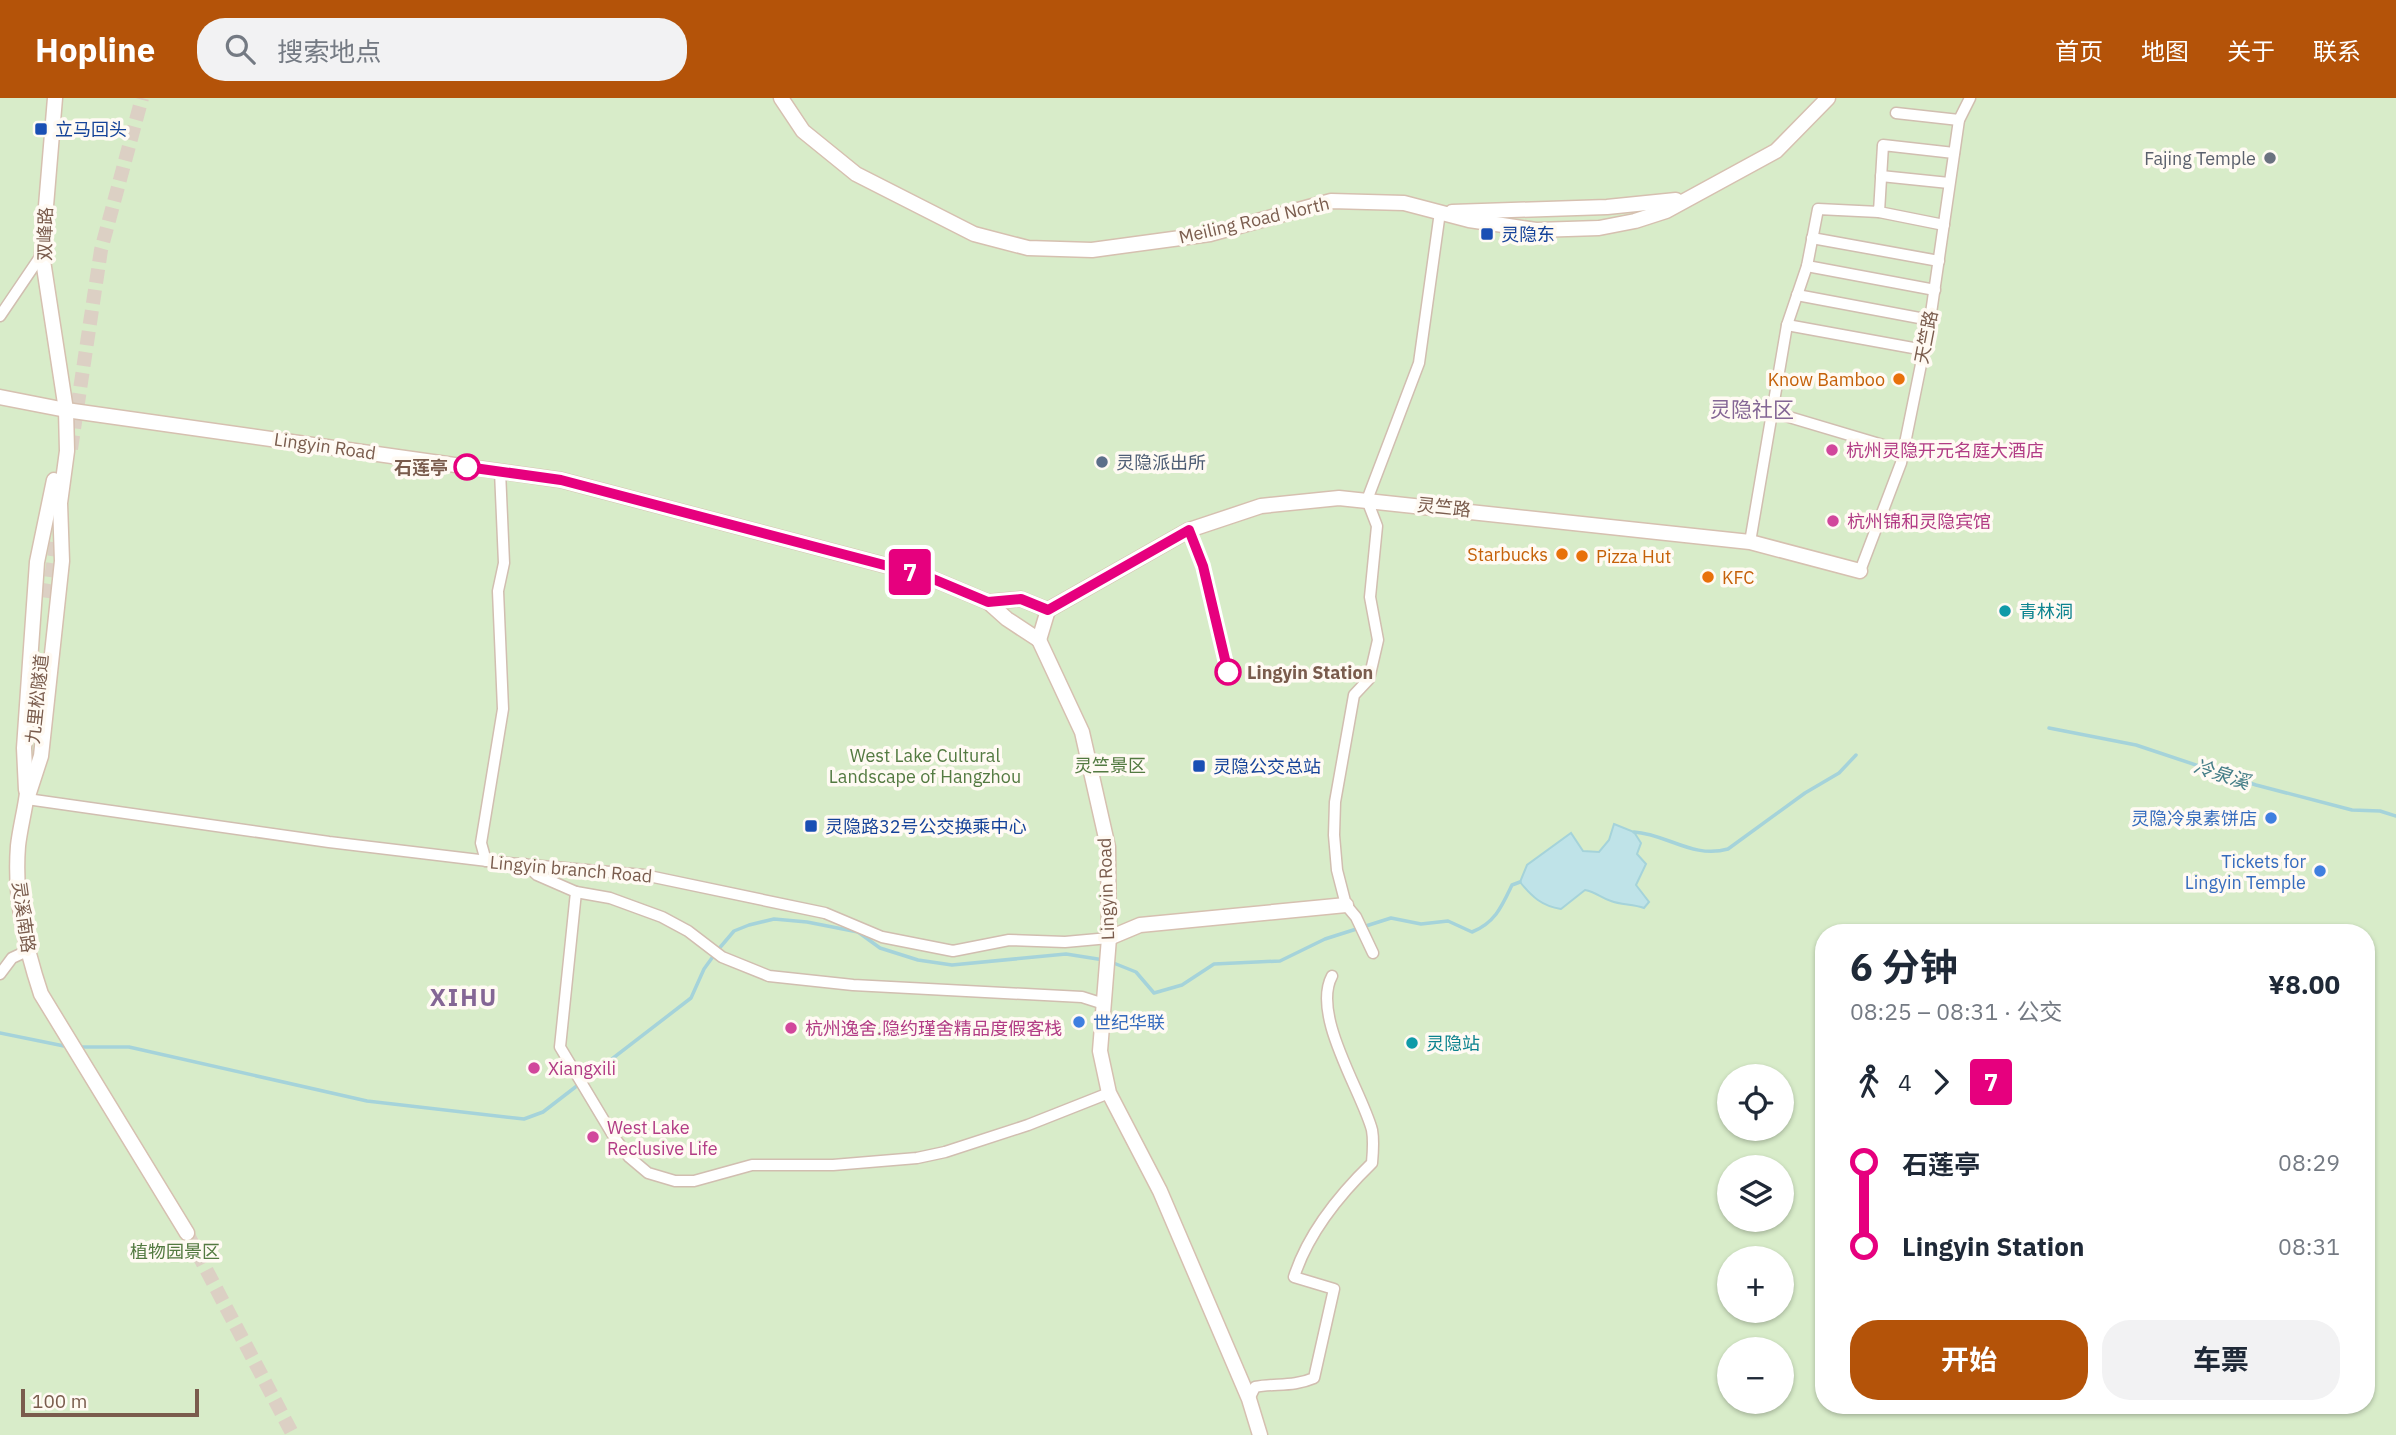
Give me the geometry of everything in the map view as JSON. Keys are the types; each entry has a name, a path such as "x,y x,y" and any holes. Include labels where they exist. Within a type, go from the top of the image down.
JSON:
{"street":[{"name":"双峰路","path":"54,98 42,254 66,410"},
{"name":"Meiling Road North","path":"781,98 803,131 856,174 974,234 1028,247 1092,250 1210,234 1331,201 1404,203 1501,225 1567,231 1635,221 1690,198 1776,151 1828,98"},
{"name":"天竺路","path":"1860,571 1903,451 1930,320 1959,120 1970,98"},
{"path":"1896,113 1959,120"},
{"path":"1879,212 1883,145 1954,153"},
{"path":"1881,176 1949,183"},
{"name":"Meiling Road North","path":"1440,212 1619,206 1690,198"},
{"path":"1749,542 1787,325 1807,266 1818,208 1879,212 1944,225"},
{"path":"1373,953 1358,921 1346,905 1337,870 1335,802 1354,695 1369,679 1378,640 1370,597 1377,526 1367,500 1419,363 1440,212"},
{"path":"1812,238 1939,261"},
{"path":"0,316 42,254"},
{"path":"1807,266 1935,290"},
{"path":"1797,295 1930,320"},
{"path":"1787,325 1924,350"},
{"name":"Lingyin Road","path":"0,397 66,410 561,480 912,573 988,602 1007,620 1040,640 1082,732 1108,847 1109,942 1100,1051 1109,1093 1160,1191 1249,1399 1260,1435"},
{"path":"27,799 41,756 62,561 60,503 67,451 66,410"},
{"path":"27,799 24,748 37,562 66,410"},
{"path":"1772,412 1903,451"},
{"path":"486,861 481,843 503,709 498,591 504,563 500,471"},
{"name":"灵竺路","path":"1048,610 1189,530 1261,506 1339,498 1749,542 1860,571"},
{"name":"九里松隧道","path":"27,799 48,598"},
{"path":"988,602 1021,599 1048,610 1040,640"},
{"name":"Lingyin branch Road","path":"27,799 486,861 594,868 687,883 825,913 882,937 953,951 1009,940 1109,942"},
{"name":"灵溪南路","path":"27,799 17,868 27,951 41,995 187,1233"},
{"path":"525,864 537,875 576,892 610,898 662,917 688,931 722,957 769,976 800,981 1082,997 1104,1004"},
{"path":"576,892 560,1047 629,1157 648,1173 675,1181 694,1181 752,1165 832,1165 917,1158 945,1152 1028,1125 1109,1093"},
{"path":"1109,942 1140,925 1346,905"},
{"path":"0,974 12,958 27,951"},
{"path":"1249,1399 1255,1387 1269,1384 1288,1386 1314,1378 1334,1289 1294,1277 1303,1249 1354,1179 1372,1163 1374,1144 1371,1129 1334,1034 1328,997 1328,983 1332,976"}],"green space":[{"name":"灵竺景区","path":"0,98 2396,98 2396,1435 0,1435"}],"water":[{"path":"1614,824 1634,832 1641,843 1637,854 1646,864 1636,885 1649,902 1644,908 1607,900 1585,890 1561,909 1554,908 1538,900 1520,882 1527,865 1571,833 1583,851 1599,852 1609,840"}],"waterway":[{"name":"冷泉溪","path":"2049,728 2136,745 2256,785 2352,810 2380,811 2396,816"},
{"path":"1634,832 1703,851 1728,849 1805,793 1839,773 1856,755"},
{"path":"1111,962 1136,972 1154,993 1182,985 1214,964 1280,961 1325,939 1391,918 1421,924 1448,921 1472,932 1492,919 1512,885 1520,882"},
{"path":"77,1047 129,1047 367,1101 524,1119 543,1112 691,998 704,969 717,951 734,931 749,925 774,919 858,932 880,948 918,960 952,965 1066,954 1104,960"},
{"path":"0,1033 69,1047"}],"tunnel":[{"path":"71,449 101,250 142,98"},
{"path":"48,598 57,539"},
{"path":"187,1233 293,1435"}],"bus line":[{"name":"7","path":"467,467 561,480 926,576 988,602 1021,599 1048,610 1189,530 1203,566 1228,672"}],"place":[{"name":"立马回头","path":"41,129"},
{"name":"Fajing Temple","path":"2270,158"},
{"name":"灵隐东","path":"1487,234"},
{"name":"Know Bamboo","path":"1899,379"},
{"name":"杭州灵隐开元名庭大酒店","path":"1832,450"},
{"name":"灵隐派出所","path":"1102,462"},
{"name":"石莲亭","path":"467,467"},
{"name":"杭州锦和灵隐宾馆","path":"1833,521"},
{"name":"Starbucks","path":"1562,554"},
{"name":"Pizza Hut","path":"1582,556"},
{"name":"KFC","path":"1708,577"},
{"name":"青林洞","path":"2005,611"},
{"name":"Lingyin Station","path":"1228,672"},
{"name":"灵隐公交总站","path":"1199,766"},
{"name":"灵隐冷泉素饼店","path":"2271,818"},
{"name":"灵隐路32号公交换乘中心","path":"811,826"},
{"name":"Tickets for Lingyin Temple","path":"2320,871"},
{"name":"世纪华联","path":"1079,1022"},
{"name":"杭州逸舍.隐约瑾舍精品度假客栈","path":"791,1028"},
{"name":"灵隐站","path":"1412,1043"},
{"name":"Xiangxili","path":"534,1068"},
{"name":"West Lake Reclusive Life","path":"593,1137"}],"district":[{"name":"灵隐社区","path":"1752,409"},
{"name":"XIHU","path":"464,997"}],"park label":[{"name":"West Lake Cultural Landscape of Hangzhou","path":"925,765"},
{"name":"植物园景区","path":"175,1251"}]}
